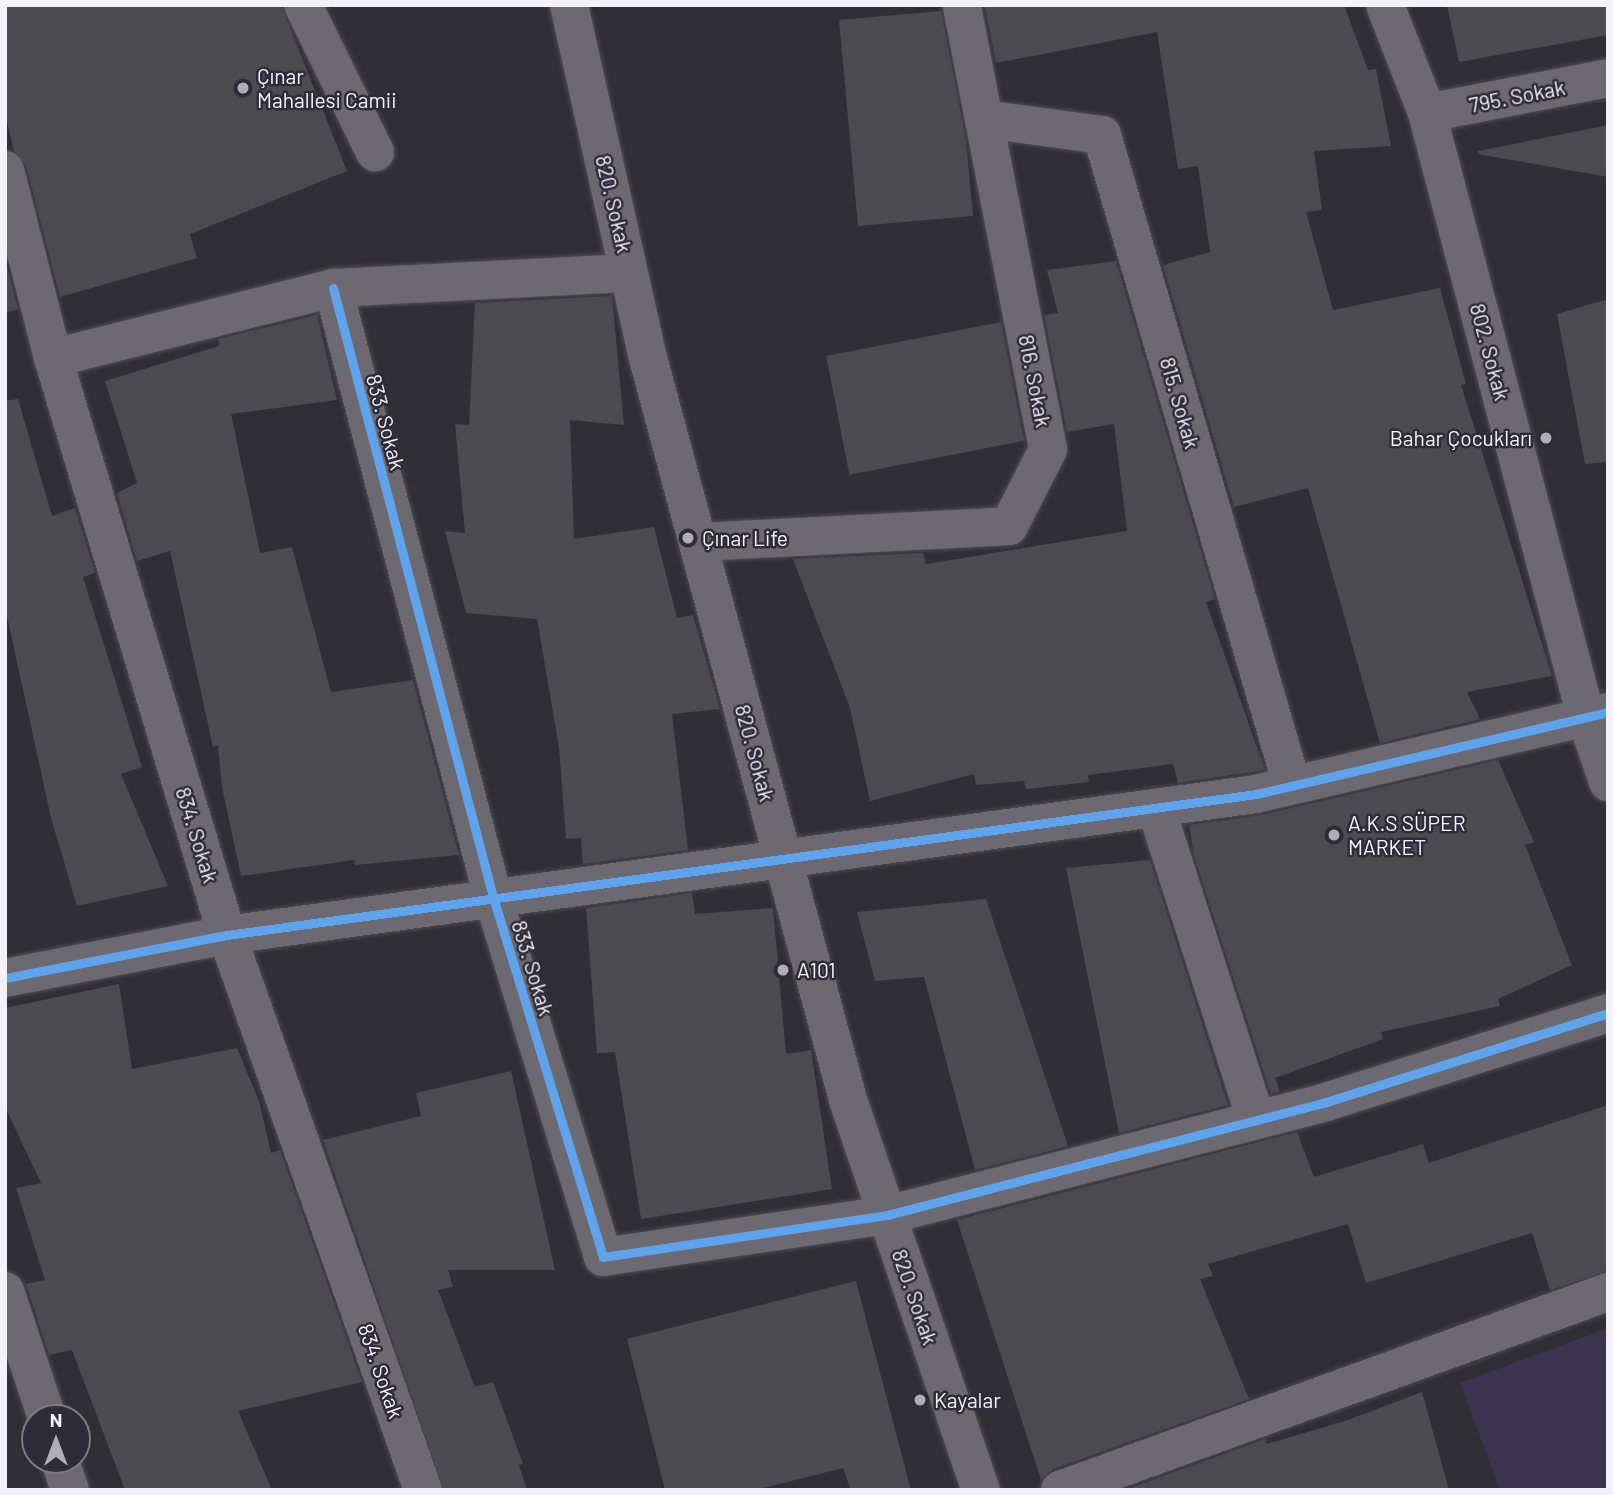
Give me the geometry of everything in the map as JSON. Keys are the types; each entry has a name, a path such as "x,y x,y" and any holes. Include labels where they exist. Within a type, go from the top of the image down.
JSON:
{"street":[{"path":"303,5 375,152"},
{"name":"820. Sokak","path":"569,5 629,273 698,542 848,1100 981,1490"},
{"name":"816. Sokak","path":"698,542 1009,526 1048,449 962,5"},
{"name":"802. Sokak","path":"1385,5 1427,113 1597,714 1608,782"},
{"name":"795. Sokak","path":"1427,113 1608,78"},
{"name":"815. Sokak","path":"984,119 1102,135 1292,785"},
{"name":"834. Sokak","path":"5,170 53,358 228,935 423,1490"},
{"path":"53,358 333,288 629,273"},
{"name":"833. Sokak","path":"333,288 493,897 603,1257 887,1215"},
{"path":"5,978 228,935 1156,808 1292,785 1597,714"},
{"path":"1156,808 1256,1120"},
{"path":"887,1215 1256,1120 1608,1013"},
{"path":"5,1291 15,1355 40,1404"},
{"path":"1060,1490 1608,1292"}],"shaded area":[{"path":"1608,1328 1608,1490 1500,1490 1460,1383"}],"building":[{"path":"5,5 281,5 347,171 190,234 197,258 60,297 26,165 14,151 5,113"},
{"path":"1344,5 1368,70 1376,69 1391,146 1314,151 1322,210 1306,212 1333,310 1440,288 1466,384 1461,385 1552,676 1467,692 1480,719 1380,743 1308,488 1234,507 1163,265 1210,252 1198,166 1178,169 1157,32 996,63 985,7"},
{"path":"1447,5 1608,5 1608,35 1459,62"},
{"path":"941,11 966,140 973,216 858,226 839,20"},
{"path":"1608,125 1608,177 1478,154 1478,151"},
{"path":"5,259 18,309 5,313"},
{"path":"1116,261 1215,599 1206,602 1265,770 1178,783 1173,764 1088,775 1089,782 1026,789 1024,781 976,785 974,774 870,801 850,708 793,559 923,553 926,564 1127,531 1114,424 1067,432 1044,315 1058,313 1047,270"},
{"path":"612,296 624,425 570,420 574,539 654,527 677,618 693,615 720,709 672,714 688,850 583,864 581,838 566,839 559,747 537,619 466,613 445,531 465,533 455,424 469,425 475,303"},
{"path":"1608,299 1608,462 1585,464 1557,314"},
{"path":"317,315 337,400 231,414 260,553 292,547 331,692 413,680 459,855 355,865 354,860 241,876 222,787 218,745 213,747 170,551 137,561 117,493 137,483 105,381 219,346 218,339"},
{"path":"1001,322 1024,441 849,475 826,356"},
{"path":"18,399 52,516 75,508 95,573 83,577 142,767 121,774 168,886 77,906 51,818 5,607 5,401"},
{"path":"1498,760 1534,842 1525,845 1572,965 1498,999 1500,1006 1381,1032 1383,1039 1275,1078 1280,1091 1271,1094 1194,856 1189,825 1261,815"},
{"path":"1150,860 1228,1105 1119,1133 1066,868"},
{"path":"692,893 695,914 773,908 786,1054 811,1050 832,1189 641,1219 615,1052 597,1053 586,908"},
{"path":"986,899 1068,1146 975,1170 924,977 875,981 857,912"},
{"path":"119,984 132,1069 237,1048 259,1101 271,1153 280,1150 362,1382 238,1411 272,1490 125,1490 72,1350 49,1355 26,1284 45,1280 16,1188 41,1183 5,1107 5,1008"},
{"path":"511,1071 555,1270 448,1270 453,1287 438,1290 475,1387 493,1382 523,1464 519,1465 527,1490 444,1490 323,1140 421,1116 416,1093"},
{"path":"1608,1105 1608,1271 1550,1290 1532,1233 1366,1283 1348,1224 1208,1264 1213,1276 1200,1279 1249,1399 1053,1469 1041,1480 957,1220 1297,1132 1314,1177 1423,1144 1429,1163"},
{"path":"856,1281 911,1490 851,1490 843,1468 755,1490 665,1490 627,1339"},
{"path":"1422,1392 1449,1490 1125,1490 1265,1439 1267,1444 1345,1421"}],"cycle path":[{"path":"333,288 493,897 603,1257 887,1215 1326,1102 1608,1013"},
{"path":"5,978 227,935 1256,794 1608,712"}],"place":[{"name":"Çınar Mahallesi Camii","path":"243,88"},
{"name":"Bahar Çocukları","path":"1546,438"},
{"name":"Çınar Life","path":"688,538"},
{"name":"A.K.S SÜPER MARKET","path":"1334,835"},
{"name":"A101","path":"783,970"},
{"name":"Kayalar","path":"920,1400"}]}
